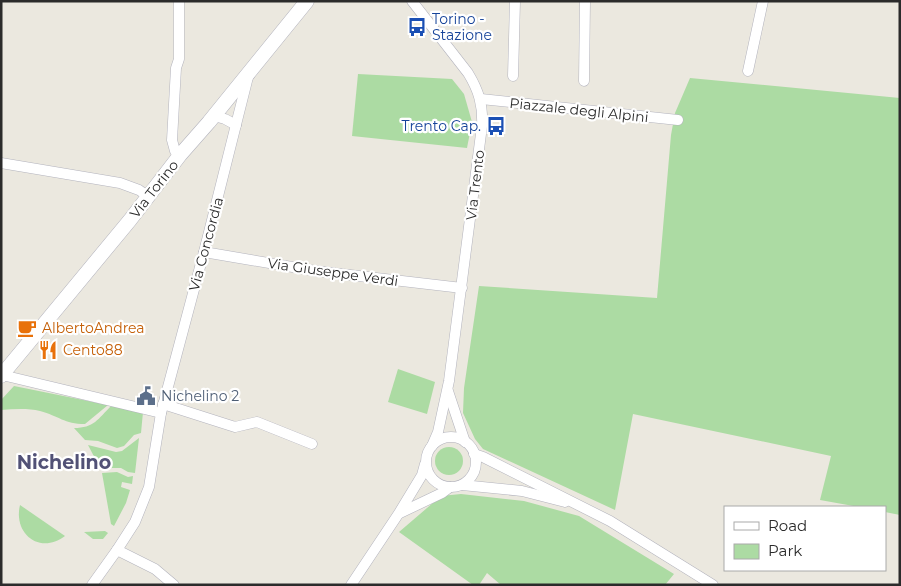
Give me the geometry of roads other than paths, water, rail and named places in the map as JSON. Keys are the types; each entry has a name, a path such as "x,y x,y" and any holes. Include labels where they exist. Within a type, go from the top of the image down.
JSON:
{"main road":[{"name":"Via Torino","path":"2,375 307,1"}],"street":[{"path":"178,1 179,59 175,76 172,140 175,150 180,155"},
{"name":"Via Trento","path":"412,1 468,73 481,99 482,126 448,390 438,432 432,446"},
{"path":"513,76 515,1"},
{"path":"584,80 585,1"},
{"path":"748,71 762,1"},
{"name":"Via Concordia","path":"92,585 118,550 135,522 149,487 162,409 249,74"},
{"name":"Piazzale degli Alpini","path":"481,99 678,120"},
{"path":"214,116 225,119 236,126"},
{"path":"1,163 120,183 149,196"},
{"name":"Via Giuseppe Verdi","path":"204,252 316,271 462,288"},
{"path":"2,375 162,409 235,427 257,422 312,444"},
{"name":"Via Trento","path":"448,390 465,442"},
{"path":"351,585 422,475 426,456 432,446 444,438 451,437 465,442 474,454 475,469 462,485"},
{"path":"474,454 583,506 635,535 713,585"},
{"path":"425,463 431,478 442,486 450,488"},
{"path":"399,513 450,488 462,485 522,491 583,506"},
{"path":"118,550 155,569 174,585"}],"place":[{"name":"Torino - Stazione","path":"417,27"},
{"name":"Trento Cap.","path":"496,126"},
{"name":"AlbertoAndrea","path":"27,328"},
{"name":"Cento88","path":"48,350"},
{"name":"Nichelino 2","path":"146,396"}],"district":[{"name":"Nichelino","path":"64,462"}]}
